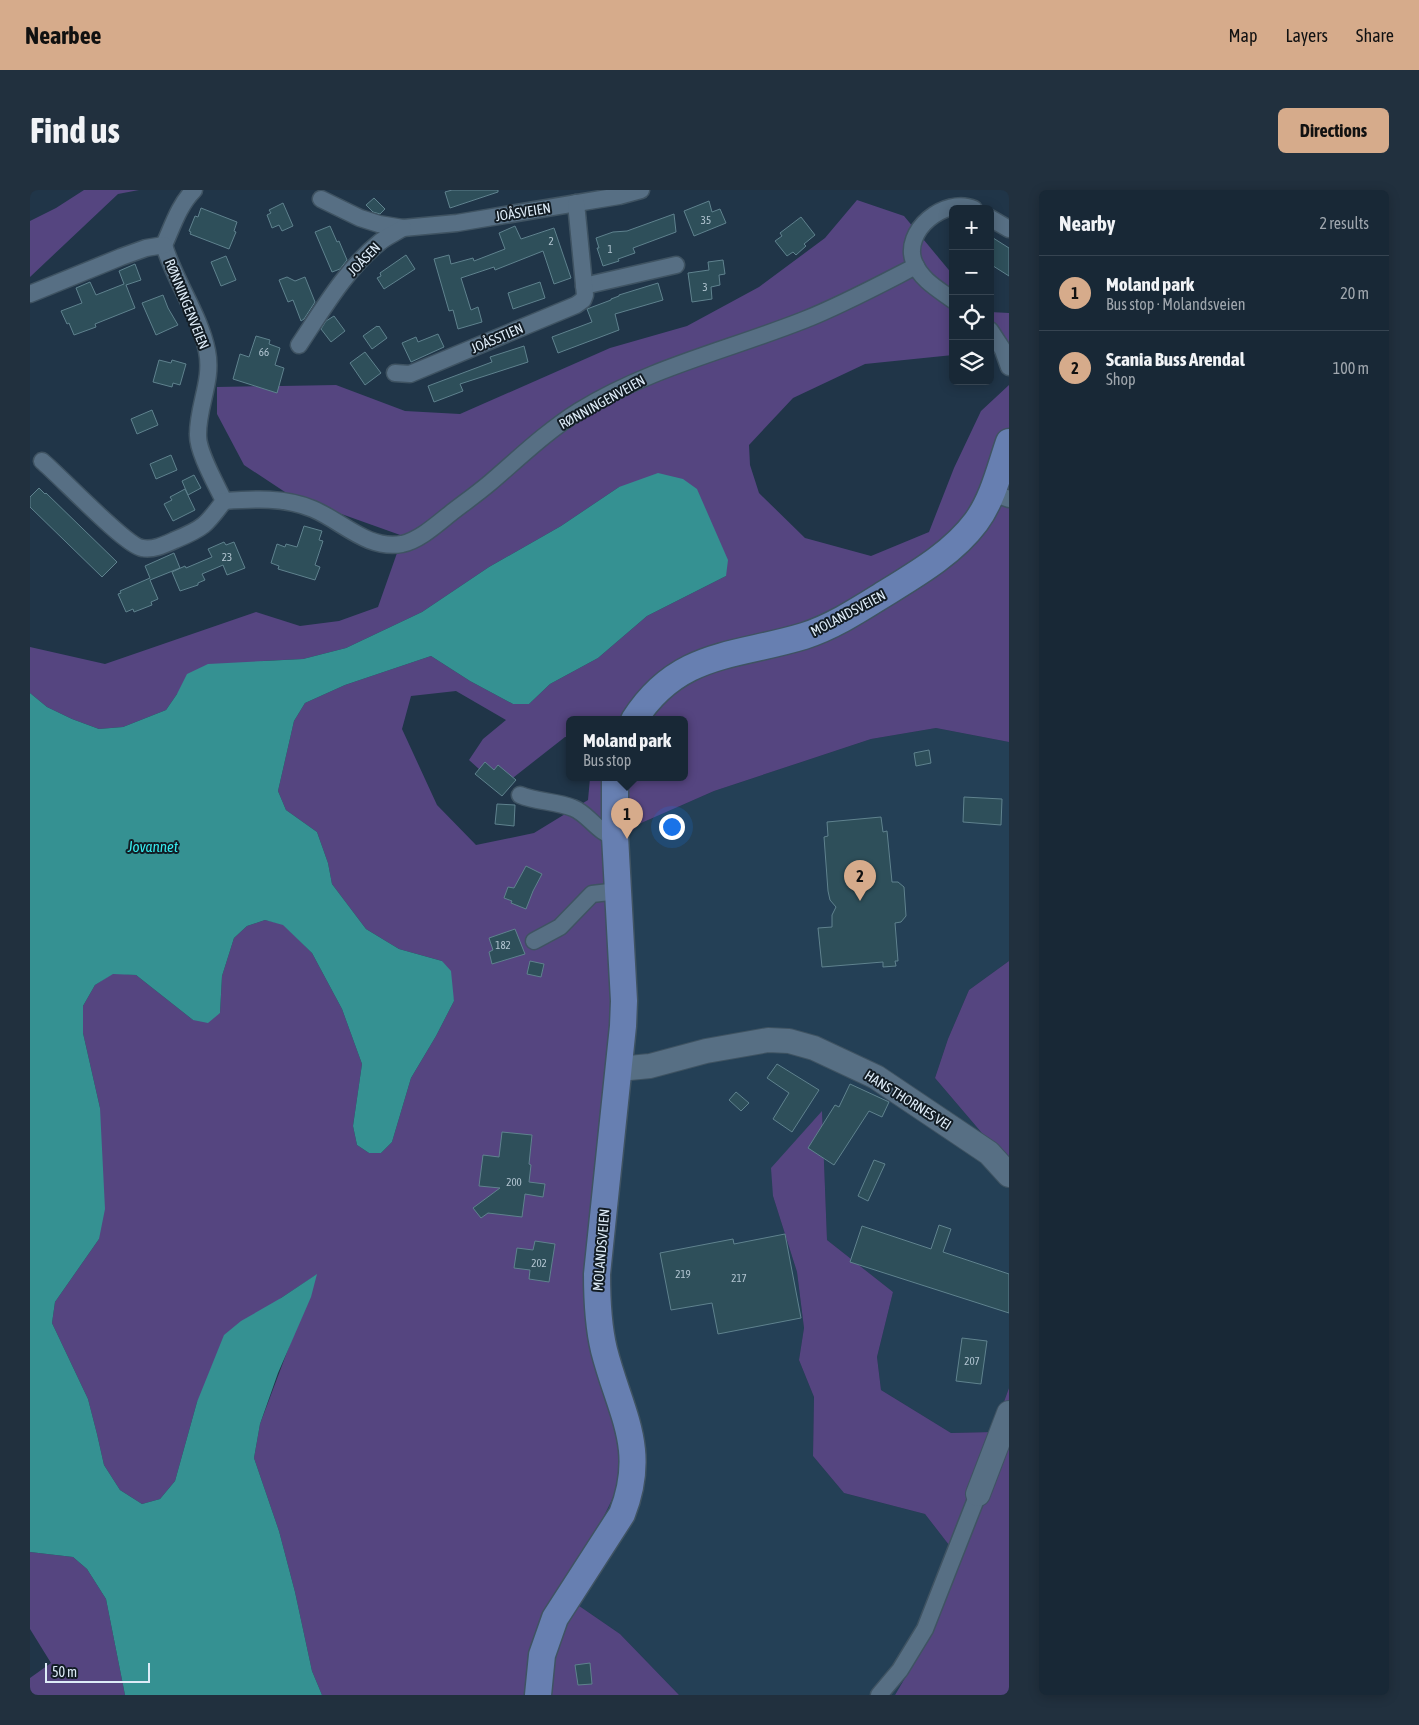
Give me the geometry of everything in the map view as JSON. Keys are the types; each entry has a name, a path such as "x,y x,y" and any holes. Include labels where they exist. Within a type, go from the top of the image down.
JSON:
{"main road":[{"name":"MOLANDSVEIEN","path":"637,716 657,690 688,668 708,659 805,636 827,627 862,608 918,573 954,546 1001,496 1009,442"},
{"name":"MOLANDSVEIEN","path":"538,1695 542,1655 555,1618 622,1514 629,1495 633,1475 631,1436 604,1351 597,1308 597,1274 619,1069 624,1001 615,836 615,781"}],"street":[{"path":"164,245 179,210 186,198 194,190"},
{"name":"JOÅSVEIEN","path":"403,228 457,223 641,190"},
{"name":"JOÅSEN","path":"321,199 360,218 379,224 403,228"},
{"path":"576,203 584,286 676,265"},
{"path":"949,207 939,211 926,220 915,237 912,250 913,260 919,272 930,284 949,297"},
{"path":"994,220 1009,229"},
{"name":"JOÅSEN","path":"299,345 353,268 380,241 403,228"},
{"name":"RØNNINGENVEIEN","path":"30,294 121,257 146,248 164,245 193,311 207,349 209,365 208,385 197,435 200,447 224,501 252,499 289,501 314,509 360,536 376,543 396,544 414,539 447,516 490,483 534,443 580,411 609,395 678,364 805,320 887,282 916,266"},
{"name":"JOÅSSTIEN","path":"395,374 410,374 576,305 583,300 585,295 584,286"},
{"path":"994,336 1003,350 1009,367"},
{"path":"42,461 118,533 140,548 156,548 197,531 207,524 224,501"},
{"path":"520,794 528,798 573,808 608,835 615,836"},
{"path":"534,941 560,927 592,894 618,891"},
{"name":"HANS THORNES VEI","path":"619,1069 650,1066 706,1051 768,1040 789,1041 814,1048 876,1077 989,1153 1009,1175"},
{"path":"879,1695 900,1670 925,1629 1009,1413"}],"shaded area":[{"path":"84,190 139,190 118,194 30,277 30,221 56,208"},
{"path":"857,200 904,216 949,270 949,355 865,364 793,398 749,445 750,465 759,493 805,538 871,556 929,532 954,468 981,411 1009,385 1009,742 936,728 871,739 714,791 639,824 620,843 598,1259 618,1404 622,1479 586,1553 572,1601 620,1634 679,1695 322,1695 312,1671 295,1592 279,1531 254,1458 260,1424 316,1275 281,1298 197,1402 175,1481 160,1499 142,1504 120,1490 104,1465 88,1399 52,1323 55,1302 99,1239 100,1108 83,1033 83,1006 95,985 113,973 136,975 193,1020 220,1013 222,976 234,938 247,926 265,920 283,924 312,953 342,1009 362,1064 353,1126 357,1145 369,1153 381,1153 392,1142 411,1078 454,1001 442,961 399,949 366,929 332,884 328,863 317,832 286,810 278,791 294,721 305,703 345,685 431,656 470,681 513,704 529,704 550,684 598,658 647,616 726,576 619,487 561,526 489,567 422,612 346,648 303,659 263,661 177,694 166,710 123,727 99,729 47,707 30,693 30,647 105,664 256,612 300,626 339,621 378,607 403,536 291,496 244,465 217,414 217,387 336,385 405,411 460,414 610,348 687,326 759,287 825,238"},
{"path":"994,312 1009,313 1009,348 994,350"},
{"path":"936,728 1009,742 1009,961 969,990 948,1039 935,1078 987,1139 1009,1172 1009,1388 993,1432 951,1433 881,1390 877,1357 893,1292 827,1240 822,1112 773,1196 797,1272 804,1328 799,1360 814,1397 813,1456 844,1493 925,1514 949,1545 935,1627 895,1695 679,1695 620,1634 572,1601 598,1327 620,843 639,824 714,791 871,739"},
{"path":"1009,961 1009,1172 987,1139 935,1078 948,1039 969,990"},
{"path":"822,1111 827,1240 893,1292 877,1357 881,1390 951,1433 993,1432 1009,1388 1009,1695 895,1695 935,1627 949,1545 925,1514 844,1493 813,1456 814,1397 799,1360 804,1328 797,1272 773,1196 771,1168"},
{"path":"30,1552 73,1557 87,1569 106,1599 125,1695 30,1695 30,1678 51,1663 30,1629"}],"water":[{"name":"Jovannet","path":"658,473 683,479 697,489 728,560 726,576 647,616 598,658 550,684 529,704 513,704 470,681 431,656 345,685 305,703 294,721 278,791 286,810 317,832 328,863 332,884 366,929 399,949 442,961 451,971 454,1001 411,1078 392,1142 381,1153 369,1153 357,1145 353,1126 362,1064 342,1009 312,953 283,925 265,920 247,926 234,938 222,976 220,1013 208,1023 193,1020 136,975 113,974 95,985 83,1006 83,1033 100,1108 105,1209 99,1239 55,1302 52,1323 88,1399 104,1465 120,1490 142,1504 160,1499 175,1481 197,1402 224,1335 241,1321 317,1274 311,1297 278,1373 260,1424 254,1458 279,1531 295,1592 312,1671 322,1695 125,1695 106,1599 87,1569 73,1557 30,1552 30,693 47,707 99,729 123,727 166,710 187,674 208,664 303,659 346,648 422,612 489,567 561,526 619,487"}],"building":[{"path":"452,190 498,190 498,192 450,208 445,192"},
{"path":"374,198 385,209 380,214 373,212 366,205"},
{"path":"709,201 712,212 720,209 726,223 694,236 684,211"},
{"path":"283,203 293,226 282,231 279,225 272,228 267,215 271,213 269,210"},
{"path":"201,208 237,222 234,231 236,232 229,249 190,234 191,232 189,231 195,216 198,217"},
{"path":"674,214 676,232 633,248 635,253 603,266 596,238 613,232 627,231"},
{"path":"801,217 815,235 804,244 806,246 796,255 793,252 787,256 775,241 782,236 780,233"},
{"path":"330,226 347,260 340,269 332,272 315,232"},
{"path":"515,226 521,239 554,228 571,278 554,284 543,251 495,270 494,267 461,278 471,310 478,307 482,322 458,329 453,310 449,311 434,259 449,255 451,264 473,258 474,261 505,249 499,233"},
{"path":"994,239 1009,248 1009,276 994,267"},
{"path":"406,255 415,269 384,289 377,278 381,276 380,273"},
{"path":"226,256 236,280 221,286 211,262"},
{"path":"723,260 725,274 719,275 720,285 711,287 712,299 692,302 688,273 709,270 708,262"},
{"path":"135,264 141,280 126,285 135,308 95,324 96,327 74,335 61,311 82,303 76,288 90,282 96,295 124,284 119,271"},
{"path":"287,277 295,281 305,277 315,302 301,321 293,300 288,302 279,280"},
{"path":"540,282 545,298 513,309 508,293"},
{"path":"658,283 663,300 615,314 619,330 558,353 552,337 592,322 587,309 619,295"},
{"path":"163,295 178,325 156,335 142,303"},
{"path":"334,316 345,331 331,342 321,329 326,321"},
{"path":"379,326 387,338 372,349 363,336"},
{"path":"438,334 444,347 411,362 402,343 416,337 418,342"},
{"path":"256,336 270,340 269,344 280,348 275,365 284,368 277,393 233,379 240,354 249,357"},
{"path":"524,346 528,362 460,384 463,391 434,402 428,386 492,362 490,357"},
{"path":"365,352 381,373 365,385 350,363"},
{"path":"159,360 171,363 172,360 186,364 180,385 173,383 172,387 153,382"},
{"path":"152,410 158,425 137,434 131,419"},
{"path":"171,455 177,470 156,479 150,464"},
{"path":"194,475 201,488 188,495 182,481"},
{"path":"39,488 117,562 102,577 30,507 30,497"},
{"path":"185,489 195,510 173,521 164,504 172,500 170,497"},
{"path":"304,526 322,531 319,540 323,541 315,565 320,567 315,580 278,569 279,566 271,563 277,544 285,547 286,544 297,547"},
{"path":"224,542 226,545 234,542 245,568 227,575 223,565 202,574 205,580 198,583 198,585 180,591 172,572 212,557 208,549"},
{"path":"174,553 180,568 150,580 158,599 151,602 152,605 134,612 133,609 126,612 118,594 121,593 120,591 150,578 145,566"},
{"path":"929,750 931,763 916,766 914,753"},
{"path":"485,762 494,770 498,765 516,780 502,796 475,774"},
{"path":"964,797 1002,799 1001,825 963,822"},
{"path":"497,804 515,805 514,826 495,824"},
{"path":"881,817 883,832 887,831 892,882 898,882 904,887 906,916 901,922 895,923 898,961 895,961 896,966 883,967 883,962 822,967 818,928 832,927 832,915 836,907 830,900 828,891 824,837 828,836 827,822"},
{"path":"526,866 542,874 526,909 504,898 508,887 514,888"},
{"path":"515,929 525,954 492,964 489,952 493,950 489,938"},
{"path":"530,961 544,964 541,977 527,974"},
{"path":"777,1064 819,1090 792,1132 773,1119 789,1093 767,1078"},
{"path":"850,1084 889,1102 882,1117 869,1111 834,1165 808,1148 835,1105 839,1107"},
{"path":"736,1092 749,1103 741,1111 729,1100"},
{"path":"502,1132 532,1135 529,1182 545,1184 543,1197 525,1194 522,1217 488,1213 481,1218 473,1208 500,1188 479,1186 483,1155 499,1157"},
{"path":"874,1160 885,1164 868,1201 858,1196"},
{"path":"939,1225 951,1229 943,1252 1009,1274 1009,1313 850,1262 862,1226 931,1249"},
{"path":"785,1234 801,1318 718,1334 712,1303 671,1310 660,1253 733,1239 734,1244"},
{"path":"535,1241 555,1244 549,1282 529,1279 530,1270 514,1268 517,1248 533,1250"},
{"path":"962,1338 987,1341 981,1384 956,1381"},
{"path":"590,1663 592,1684 578,1685 575,1665"}],"place":[{"name":"Moland park","path":"627,839"},
{"name":"Scania Buss Arendal","path":"860,901"}]}
